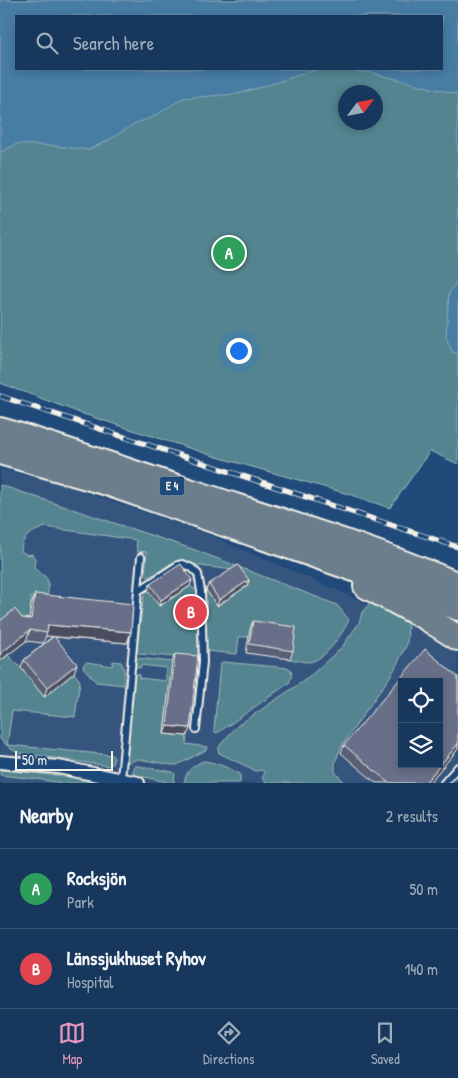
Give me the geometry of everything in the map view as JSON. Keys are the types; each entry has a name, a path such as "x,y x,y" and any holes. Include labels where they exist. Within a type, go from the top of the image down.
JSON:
{"highway":[{"name":"E 4","path":"0,430 39,441 415,566 458,585"},
{"name":"E 4","path":"0,452 104,482 423,593 458,608"},
{"path":"271,540 380,593 458,638"},
{"path":"344,542 416,556 458,569"}],"street":[{"path":"0,762 58,768 138,783"}],"lane":[{"path":"121,779 141,557"},
{"path":"138,591 178,565 183,564 192,568 198,574 201,591 203,662 196,729"},
{"path":"444,783 458,768"}],"shaded area":[{"path":"0,0 458,0 458,95 368,72 315,70 237,94 183,98 153,117 134,124 107,141 88,150 17,144 0,152"},
{"path":"457,281 458,352 453,353 446,338 449,293"},
{"path":"0,469 58,483 202,532 348,595 417,629 458,654 458,783 0,783"}],"green space":[{"path":"0,0 458,0 458,464 430,451 390,508 348,494 217,457 80,413 0,383"},
{"path":"0,485 195,550 337,605 349,620 338,639 327,652 309,662 290,659 293,636 250,630 249,637 239,637 237,654 205,651 204,592 206,588 236,571 179,561 171,563 147,577 145,574 147,552 137,551 136,540 45,527 32,533 23,541 21,551 27,555 32,554 35,559 34,567 48,581 48,593 44,597 31,597 28,630 0,629"},
{"path":"190,586 198,591 198,659 140,654 137,651 137,646 144,595 148,590 160,606"},
{"path":"370,603 401,617 408,626 407,644 393,672 341,747 335,763 335,772 345,783 266,783 262,778 264,772 262,770 256,771 219,753 218,750 221,744 237,726 308,678 342,647"},
{"path":"8,655 21,668 74,673 80,681 75,717 12,711 7,745 112,755 114,758 112,764 109,766 19,753 11,749 0,739 0,661"},
{"path":"137,658 172,662 164,733 187,736 186,744 207,747 206,750 177,765 138,759 126,763 134,674 139,674 139,678 166,681 166,668 141,665 140,668 135,667 135,660"},
{"path":"113,661 121,662 124,668 124,685 96,682 83,667 87,662 112,666"},
{"path":"223,662 289,668 292,676 289,683 216,733 214,730 220,664"},
{"path":"203,761 222,766 240,774 240,783 184,783 190,769"},
{"path":"135,766 173,772 175,774 174,782 171,783 132,774"},
{"path":"0,770 64,776 97,783 62,783 0,775"}],"building":[{"path":"181,564 192,580 161,600 150,584"},
{"path":"238,565 249,580 219,600 209,584"},
{"path":"35,594 133,604 131,632 48,625 47,633 30,630 0,654 0,621 15,609 22,618 31,619"},
{"path":"253,621 296,627 293,651 249,644"},
{"path":"54,636 77,664 47,688 24,660"},
{"path":"425,649 458,677 458,744 443,762 443,678 401,678"},
{"path":"175,654 198,656 190,728 167,726"},
{"path":"398,681 398,768 438,768 425,783 389,783 344,745"}],"railway":[{"path":"0,396 458,547"}],"place":[{"name":"Rocksjön","path":"229,253"},
{"name":"Länssjukhuset Ryhov","path":"191,612"}]}
